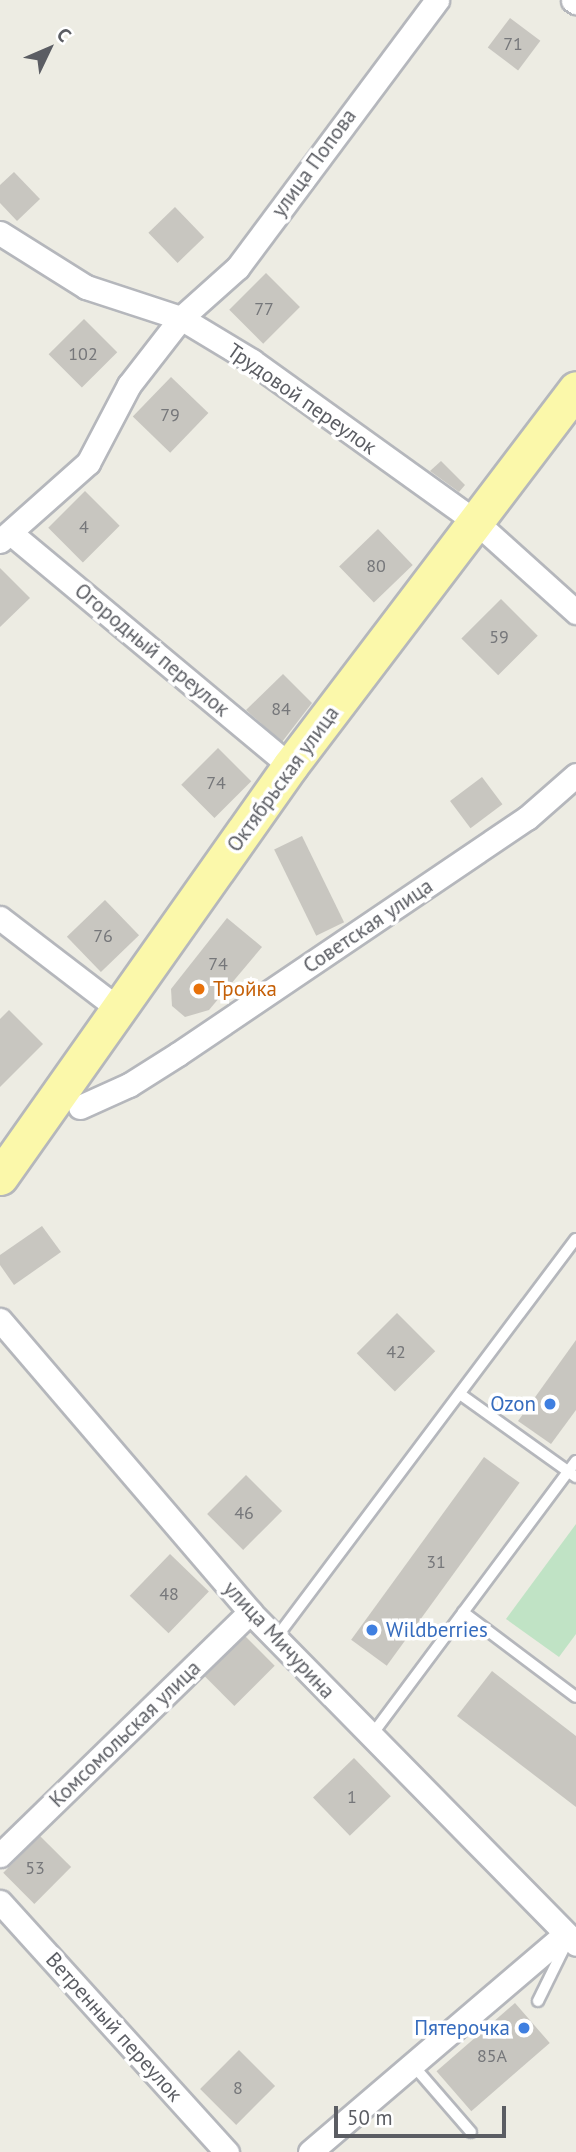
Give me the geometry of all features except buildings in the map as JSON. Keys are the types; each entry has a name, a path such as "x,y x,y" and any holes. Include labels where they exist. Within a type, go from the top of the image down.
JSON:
{"main road":[{"name":"Октябрьская улица","path":"0,1177 121,1011 290,766 576,389"}],"street":[{"name":"улица Попова","path":"7,538 88,463 129,385 181,318 238,267 437,0"},
{"name":"Трудовой переулок","path":"0,233 86,287 181,318 252,361 475,522 576,612"},
{"name":"Огородный переулок","path":"7,538 290,766"},
{"name":"Советская улица","path":"80,1107 130,1085 178,1054 527,818 576,775"},
{"path":"0,918 121,1011"},
{"name":"улица Мичурина","path":"0,1320 250,1612 570,1938"},
{"name":"Комсомольская улица","path":"0,1855 250,1612"},
{"name":"Ветренный переулок","path":"0,1902 227,2152"},
{"path":"310,2152 412,2064 570,1938"}],"lane":[{"path":"276,1638 576,1239"},
{"path":"460,1394 572,1474"},
{"path":"371,1736 463,1612 572,1474 576,1461"},
{"path":"463,1612 576,1697"},
{"path":"538,2001 570,1938"},
{"path":"412,2064 471,2132"}],"green space":[{"path":"576,1524 576,1634 559,1657 506,1619"}],"place":[{"name":"Тройка","path":"199,989"},
{"name":"Ozon","path":"550,1404"},
{"name":"Wildberries","path":"372,1630"},
{"name":"Пятерочка","path":"524,2028"}]}
